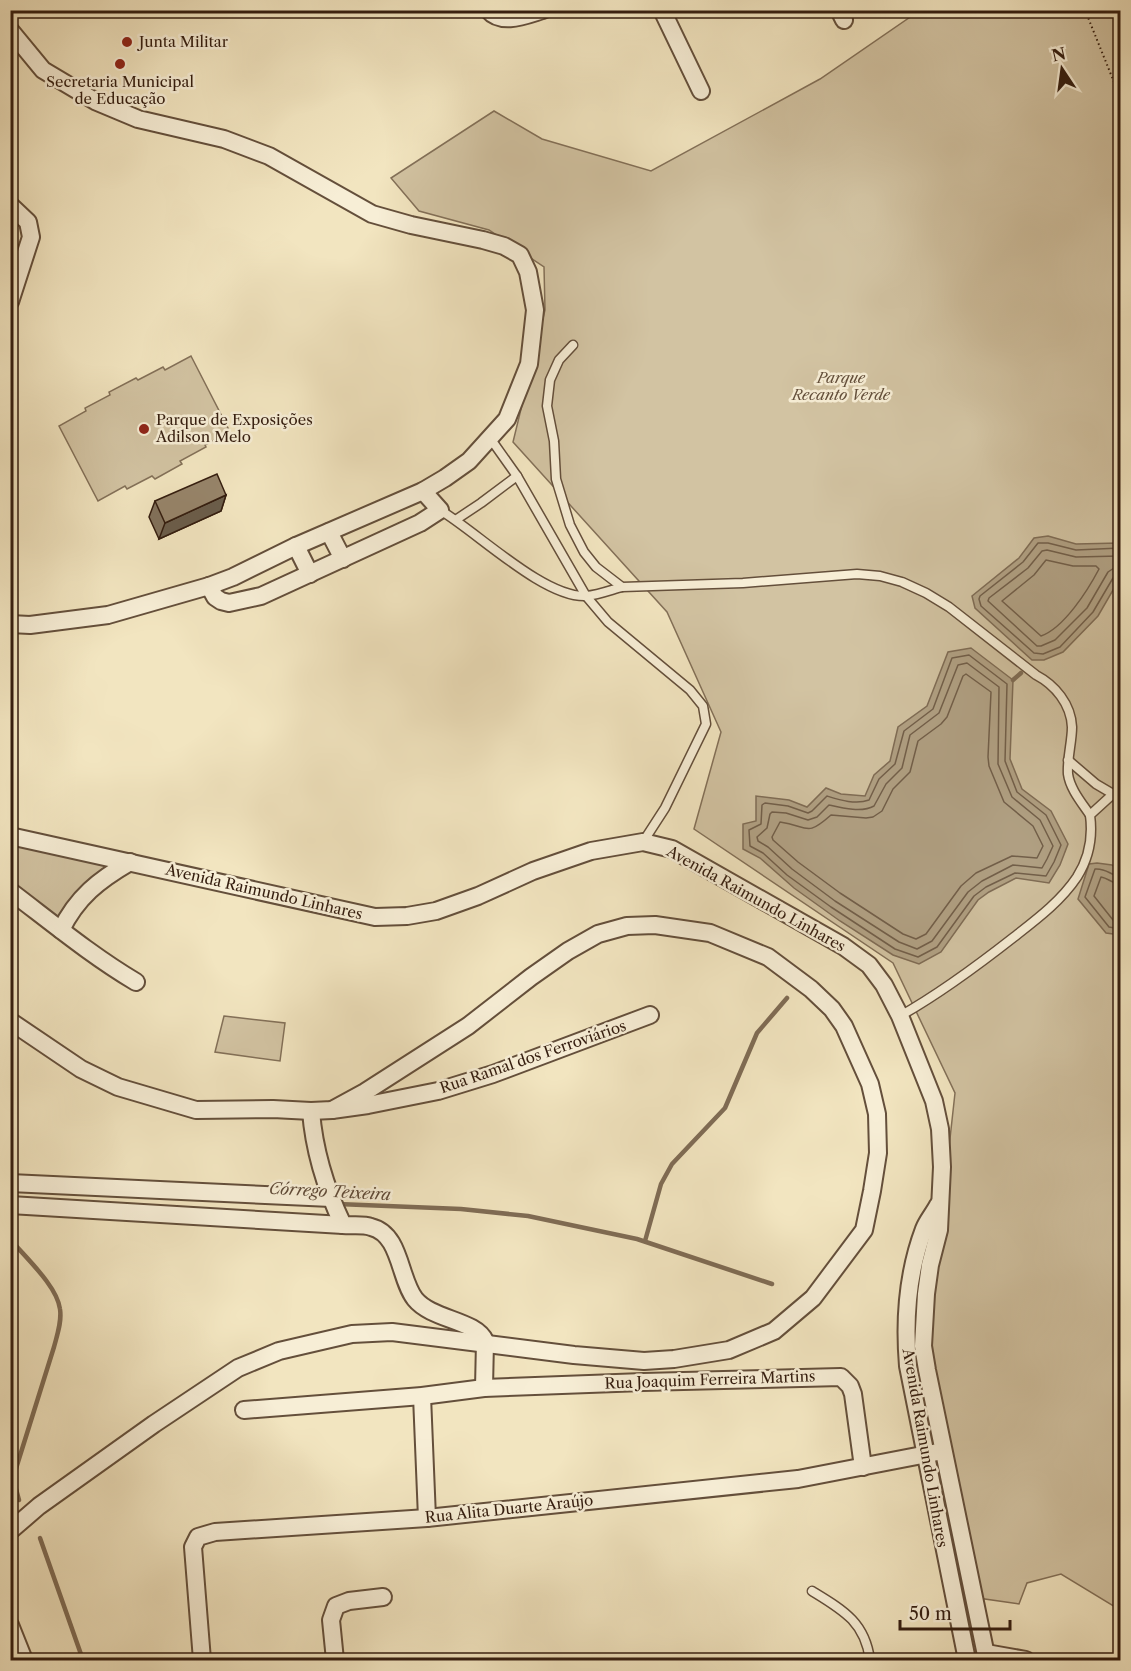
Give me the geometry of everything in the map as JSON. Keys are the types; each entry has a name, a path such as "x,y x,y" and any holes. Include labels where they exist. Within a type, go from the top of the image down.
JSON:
{"street":[{"path":"488,10 508,20 543,10"},
{"path":"662,10 700,91"},
{"path":"10,30 43,70 95,101 138,119 224,139 269,156 372,214 504,246 520,255 528,272 535,310 529,364 507,419 469,461 445,478 423,491 209,586 108,615 30,625 10,624"},
{"path":"10,205 28,222 31,237 10,302"},
{"path":"209,586 221,602 229,603 261,596 343,559 440,510 423,491"},
{"path":"329,532 343,559"},
{"path":"296,546 310,574"},
{"name":"Avenida Raimundo Linhares","path":"10,836 375,917 407,916 436,911 478,896 533,871 591,851 643,842 672,849 843,946 869,965 884,985 900,1016 934,1101 940,1130 942,1167 939,1230 930,1265 923,1346 987,1657"},
{"path":"61,930 68,915 87,891 130,862"},
{"path":"10,891 136,982"},
{"path":"10,1531 39,1506 154,1424 238,1368 279,1351 352,1334 392,1332 574,1355 644,1361 674,1359 729,1350 774,1331 813,1298 864,1230 878,1153 877,1114 870,1084 844,1026 832,1009 811,989 768,957 710,933 655,925 627,926 598,934 568,951 468,1026 365,1092 332,1110"},
{"name":"Rua Ramal dos Ferroviários","path":"10,1021 81,1069 118,1088 196,1110 332,1110 438,1091 493,1074 650,1015"},
{"path":"311,1110 313,1138 331,1198 343,1225"},
{"path":"10,1183 331,1198"},
{"name":"Avenida Raimundo Linhares","path":"939,1204 925,1227 912,1268 906,1304 905,1336 908,1366 925,1455 967,1660"},
{"path":"10,1205 372,1227 385,1235 393,1245 416,1300 435,1314 479,1332 483,1337 485,1343 484,1388"},
{"name":"Rua Joaquim Ferreira Martins","path":"244,1410 422,1396 484,1388 841,1377 850,1386 853,1394 863,1467"},
{"path":"422,1396 427,1518"},
{"name":"Rua Alita Duarte Araújo","path":"202,1660 193,1547 198,1537 215,1532 427,1518 798,1479 943,1451"},
{"path":"335,1660 331,1620 336,1606 349,1601 383,1597"},
{"path":"10,1625 24,1660"},
{"path":"987,1657 1026,1660"}],"lane":[{"path":"573,345 559,360 550,380 548,406 554,441 556,479 570,525 584,552 596,567 622,587"},
{"path":"490,438 517,476 586,596 608,622 690,690 703,706 706,724 665,808 643,842"},
{"path":"457,519 517,476"},
{"path":"440,510 457,519 518,566 553,588 569,594 586,596 622,587 743,583 857,574 880,576 902,582 949,607 1056,689 1070,714 1072,727 1068,773 1071,784 1090,815 1092,829 1090,847 1078,876 1059,900 969,972 900,1016"},
{"path":"1068,760 1096,784 1117,794 1090,815"},
{"path":"812,1592 845,1612 859,1627 868,1647 870,1660"}],"path":[{"path":"1085,10 1120,97"}],"green space":[{"name":"Parque Recanto Verde","path":"919,11 1120,11 1120,1610 1061,1574 1027,1583 1019,1604 978,1598 926,1357 955,1093 893,963 694,829 721,732 667,612 513,442 545,310 544,267 489,230 419,211 391,178 494,111 542,139 651,171 820,79"},
{"name":"Parque de Exposições Adilson Melo","path":"191,356 230,432 205,445 206,447 180,461 182,464 155,479 152,476 127,489 125,486 98,501 59,426 86,411 85,408 110,395 109,392 163,367 165,370"},
{"path":"10,844 114,863 57,917 11,881"},
{"path":"224,1016 285,1023 280,1061 215,1052"}],"water":[{"path":"1048,536 1076,544 1119,543 1120,578 1098,616 1063,652 1044,660 1032,660 975,608 972,596 1019,558 1034,538"},
{"path":"971,648 1013,680 1010,759 1022,789 1051,811 1068,844 1060,865 1049,883 1016,878 989,892 978,900 941,952 919,964 893,955 840,921 794,888 760,858 743,849 743,824 756,821 756,796 789,800 807,807 826,788 841,794 865,796 874,775 890,761 898,727 927,706 948,652"},
{"path":"1089,864 1112,865 1120,872 1120,935 1106,933 1078,899"}],"building":[{"path":"217,474 226,495 165,523 155,501"},
{"path":"1120,1639 1120,1660 1113,1660"}],"waterway":[{"path":"1013,680 1021,673"},
{"name":"Córrego Teixeira","path":"645,1241 661,1184 672,1164 725,1108 757,1033 787,998"},
{"name":"Córrego Teixeira","path":"338,1204 461,1209 528,1216 637,1239 772,1284"},
{"path":"10,1239 47,1282 58,1300 60,1309 59,1328 54,1347 13,1478 19,1500"},
{"path":"40,1538 83,1660"}],"place":[{"name":"Junta Militar","path":"127,42"},
{"name":"Secretaria Municipal de Educação","path":"120,64"},
{"name":"Parque de Exposições Adilson Melo","path":"144,429"}]}
